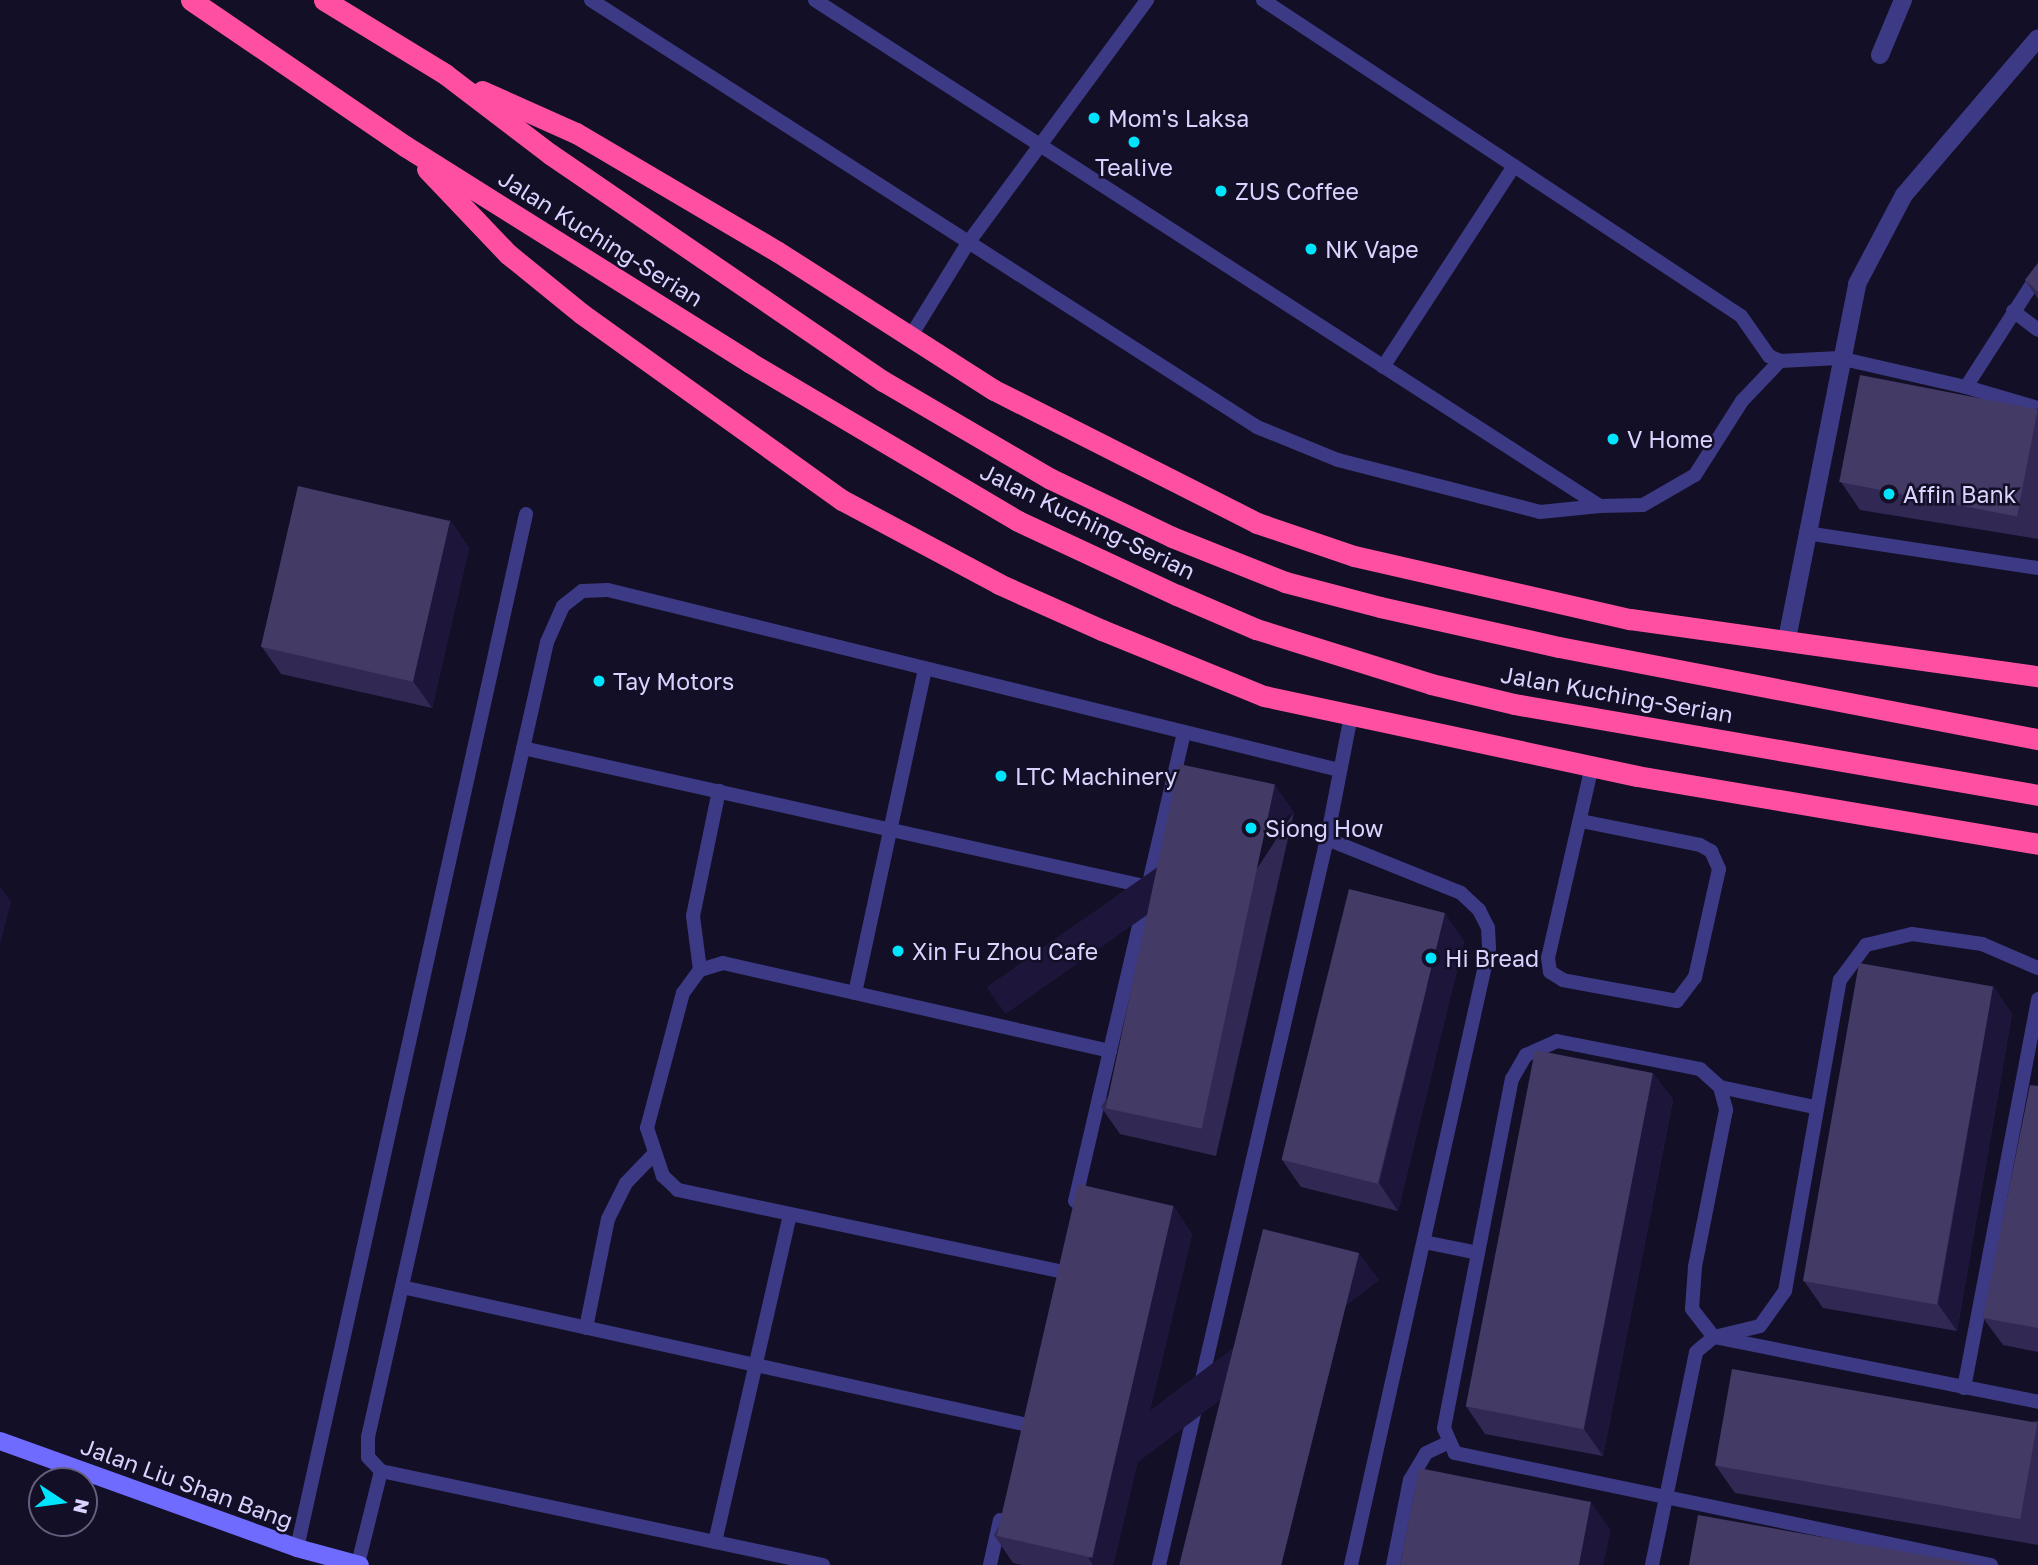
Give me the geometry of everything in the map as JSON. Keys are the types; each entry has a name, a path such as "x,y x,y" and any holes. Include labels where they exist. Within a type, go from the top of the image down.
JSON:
{"highway":[{"name":"Jalan Kuching-Serian","path":"191,0 405,146 749,362 1018,521 1256,629 1431,684 1514,704 2038,795"},
{"name":"Jalan Kuching-Serian","path":"324,0 445,74 664,234 975,438 1172,537 1285,582 1559,647 2038,739"},
{"path":"445,74 576,133 912,334 994,390 1257,523 1354,556 1630,619 2038,676"},
{"path":"405,146 508,254 582,314 842,500 999,583 1102,630 1264,696 1592,766 2036,844"}],"main road":[{"name":"Jalan Liu Shan Bang","path":"0,1441 297,1548 359,1565"}],"street":[{"path":"1880,55 1902,0"},
{"path":"1787,639 1839,358 1857,284 1904,195 2038,38"}],"lane":[{"path":"590,0 1257,426 1314,451 1540,512 1643,505 1695,475 1742,401 1780,361"},
{"path":"816,0 1600,506"},
{"path":"912,334 968,243 1043,146 1147,0"},
{"path":"1263,0 1741,316 1769,356 1780,361 1839,358 1966,387 2038,408"},
{"path":"1383,367 1514,166"},
{"path":"1966,387 2038,275"},
{"path":"2014,311 2038,330"},
{"path":"297,1548 526,514"},
{"path":"1806,533 2038,568"},
{"path":"823,1565 381,1471 368,1457 368,1437 547,642 563,606 582,591 608,590 1339,770"},
{"path":"855,993 925,668"},
{"path":"1160,1565 1327,839 1350,715"},
{"path":"1071,1219 1184,732"},
{"path":"523,748 1148,887"},
{"path":"1581,821 1700,845 1711,852 1719,869 1695,978 1677,1001 1563,980 1550,972 1548,958 1592,766"},
{"path":"700,970 693,916 719,791"},
{"path":"1327,839 1461,893 1479,909 1488,928 1489,948 1351,1565"},
{"path":"1652,1565 1696,1352 1714,1337 1760,1326 1785,1291 1814,1107 1840,980 1866,945 1912,934 1982,944 2038,968"},
{"path":"1059,1271 678,1190 663,1176 653,1155 647,1128 683,993 700,970 723,963 1110,1051"},
{"path":"1964,1388 2038,999"},
{"path":"1814,1107 1720,1087 1700,1069 1557,1041 1526,1055 1512,1079 1444,1429 1447,1443 1455,1453 1991,1565"},
{"path":"1720,1087 1726,1110 1695,1267 1692,1309 1714,1337 2038,1402"},
{"path":"586,1328 608,1219 626,1183 653,1155"},
{"path":"715,1542 790,1214"},
{"path":"1424,1242 1478,1253"},
{"path":"402,1287 1023,1424"},
{"path":"1393,1565 1409,1480 1426,1453 1447,1443"},
{"path":"359,1565 381,1471"},
{"path":"990,1565 1005,1501"}],"building":[{"path":"2038,263 2038,292 2025,280"},
{"path":"1860,375 2038,410 2017,517 1839,482"},
{"path":"298,486 450,521 413,682 261,647"},
{"path":"1179,764 1275,784 1202,1129 1106,1108"},
{"path":"1349,889 1445,913 1378,1184 1282,1160"},
{"path":"1859,963 1993,987 1937,1305 1803,1281"},
{"path":"1535,1050 1653,1073 1584,1429 1466,1406"},
{"path":"2030,1085 2038,1086 2038,1328 1983,1318"},
{"path":"1078,1184 1173,1206 1092,1558 997,1536"},
{"path":"1263,1229 1359,1253 1281,1565 1179,1565"},
{"path":"1732,1369 2037,1423 2020,1519 1715,1466"},
{"path":"1419,1468 1591,1502 1579,1565 1400,1565"},
{"path":"1698,1515 1979,1565 1689,1565"}],"place":[{"name":"Mom's Laksa","path":"1094,118"},
{"name":"Tealive","path":"1134,142"},
{"name":"ZUS Coffee","path":"1221,191"},
{"name":"NK Vape","path":"1311,249"},
{"name":"V Home","path":"1613,439"},
{"name":"Affin Bank","path":"1889,494"},
{"name":"Tay Motors","path":"599,681"},
{"name":"LTC Machinery","path":"1001,776"},
{"name":"Siong How","path":"1251,828"},
{"name":"Xin Fu Zhou Cafe","path":"898,951"},
{"name":"Hi Bread","path":"1431,958"}]}
